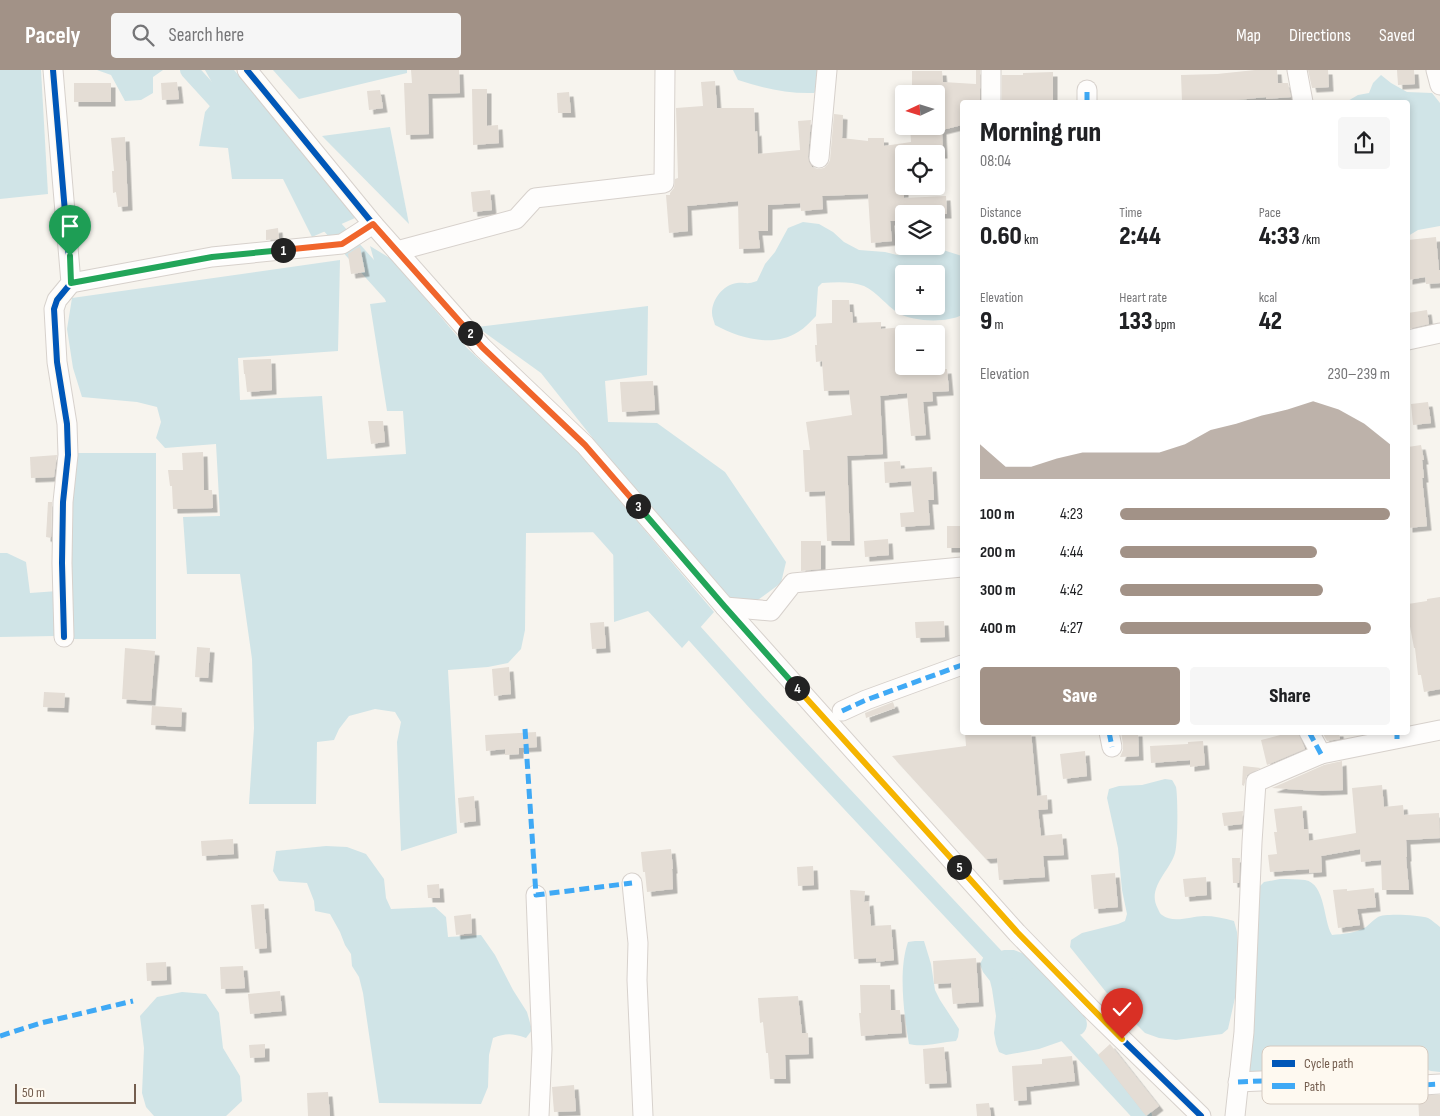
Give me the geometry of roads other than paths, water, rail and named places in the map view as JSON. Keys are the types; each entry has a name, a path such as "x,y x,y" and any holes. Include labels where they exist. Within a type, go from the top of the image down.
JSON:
{"street":[{"path":"53,70 71,283"},
{"path":"247,70 373,224 482,347 585,445 725,607 1017,932 1090,1008 1201,1116"},
{"path":"396,251 516,219 535,198 664,183 665,70"},
{"path":"819,158 827,70"},
{"path":"991,100 992,70"},
{"path":"1297,70 1303,100"},
{"path":"1436,70 1440,85"},
{"path":"64,637 63,502 68,456 67,424 57,362 54,309 57,300 71,283 212,257 342,244 373,224"},
{"path":"1410,340 1440,333"},
{"path":"725,607 771,611 793,583 960,567"},
{"path":"842,711 866,700 960,666"},
{"path":"1410,734 1440,730"},
{"path":"1311,735 1321,754"},
{"path":"1235,1116 1244,1032 1256,782 1321,754 1397,736"},
{"path":"632,883 638,942 637,980 643,1116"},
{"path":"536,895 542,1049 539,1116"},
{"path":"1238,1082 1262,1081"}],"waterway":[{"path":"189,70 231,116"},
{"path":"318,211 396,298"},
{"path":"590,515 629,559"},
{"path":"679,616 758,704 1008,971"},
{"path":"1055,1021 1143,1116"}]}
